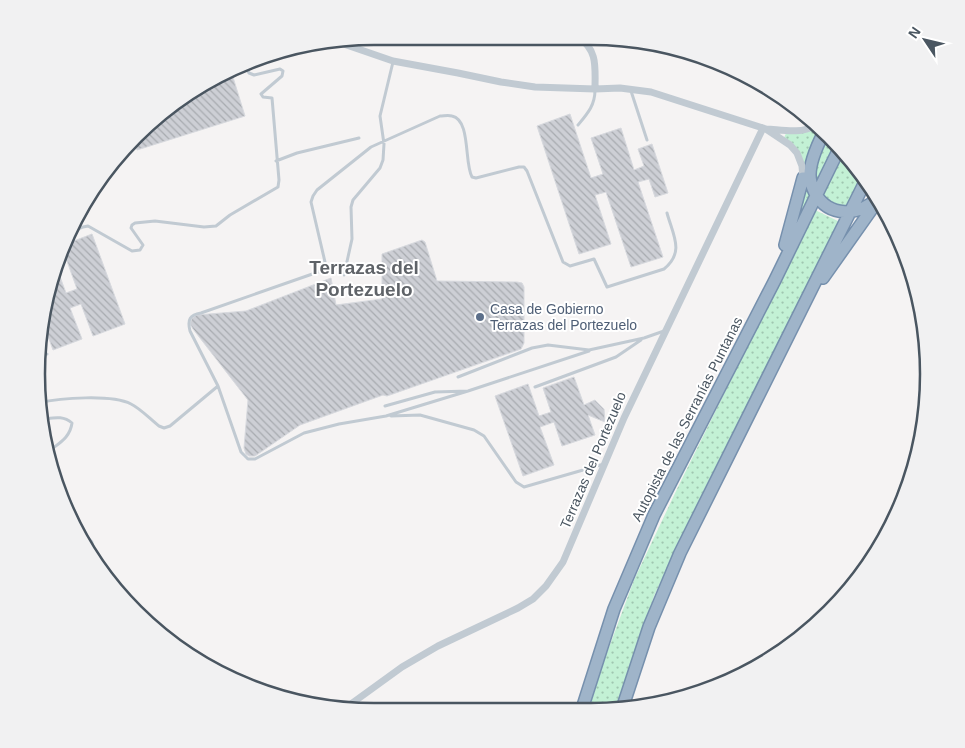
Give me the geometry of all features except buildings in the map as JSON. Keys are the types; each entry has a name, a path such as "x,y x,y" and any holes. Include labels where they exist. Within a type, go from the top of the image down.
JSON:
{"highway":[{"path":"775,280 811,164 821,139"},
{"name":"Autopista de las Serranías Puntanas","path":"584,703 614,609 654,515 775,280 836,154"},
{"path":"807,178 816,195 828,208 850,212 865,208 872,203"},
{"path":"625,701 649,627 680,553 862,187"},
{"path":"804,304 873,205"}],"street":[{"path":"588,45 593,55 595,89"},
{"path":"348,46 393,61 516,85 595,89 630,88 652,92 765,128 794,131 810,128"},
{"path":"765,128 790,145 797,153 807,178"},
{"name":"Terrazas del Portezuelo","path":"354,702 402,668 438,646 532,599 546,586 563,562 665,331 765,128"}],"lane":[{"path":"344,275 352,239 351,207 353,200 380,168 383,160 384,141 380,116 393,61"},
{"path":"79,229 88,226 132,251 140,250 144,245 132,228 132,225 135,223 155,221 204,227 216,226 230,215 278,187 272,98 263,97 261,94 282,76 284,71 280,70 254,75 248,70"},
{"path":"630,88 647,140"},
{"path":"578,125 592,107 595,100 595,89"},
{"path":"665,331 644,338 589,350 468,391 386,416 340,424 304,433 255,459 248,459 240,452 218,386 190,330 188,322 193,314 210,310 321,270 325,262 311,202 317,190 371,147 440,116 451,115 455,117 464,128 468,171 472,177 476,178 519,166 524,167 528,171 563,262 570,266 594,259 607,287 664,269 671,264 677,249 668,213"},
{"path":"276,161 297,153 359,138"},
{"path":"534,387 616,357 644,338"},
{"path":"458,376 532,348 548,345 589,350"},
{"path":"47,402 67,399 121,400 133,405 164,428 170,426 218,386"},
{"path":"385,406 435,392 468,391"},
{"path":"386,416 420,415 474,430 484,436 516,482 524,487 605,464"},
{"path":"48,418 66,419 72,423 71,431 66,438 53,448"}],"green space":[{"path":"810,129 818,136 806,173 784,138 786,133"},
{"path":"824,141 832,150 817,182 815,165"},
{"path":"840,159 860,184 848,207 833,205 821,195"},
{"path":"805,183 811,194 792,232"},
{"path":"815,210 840,222 704,490 654,596 619,701 591,703 604,661 634,580"}],"place":[{"name":"Casa de Gobierno Terrazas del Portezuelo","path":"480,317"}],"district":[{"name":"Terrazas del Portezuelo","path":"364,278"}]}
